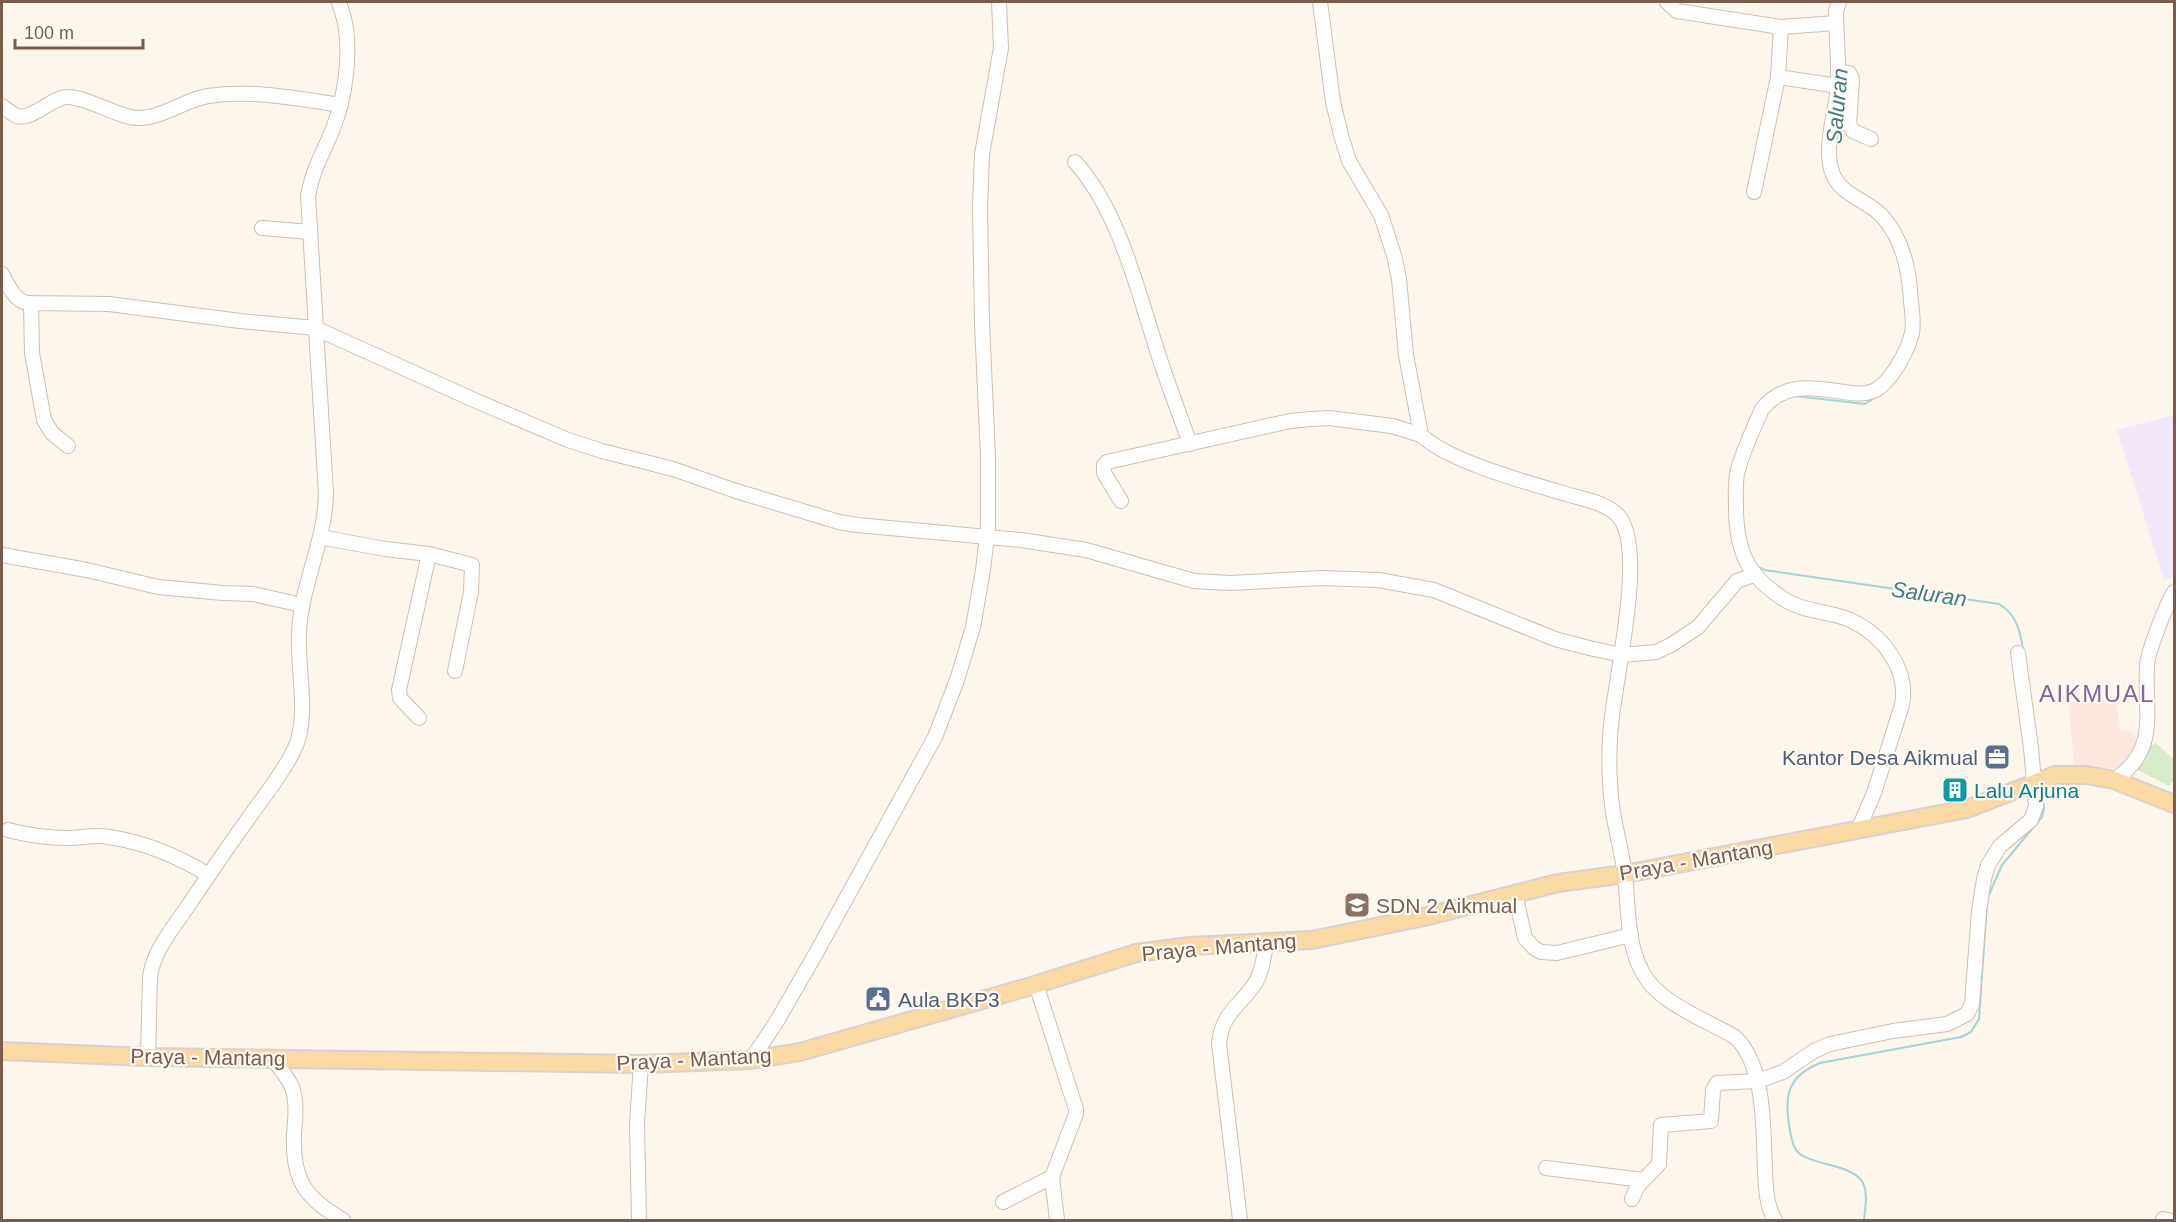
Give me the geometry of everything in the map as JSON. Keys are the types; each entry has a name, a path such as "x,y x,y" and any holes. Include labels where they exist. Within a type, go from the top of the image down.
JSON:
{"main road":[{"name":"Praya - Mantang","path":"2,1051 148,1057 641,1064 751,1060 800,1052 1136,953 1190,946 1312,940 1424,917 1558,883 1625,874 1967,809 2055,775 2086,775 2114,780 2175,804"}],"street":[{"path":"148,1057 151,970 167,937 279,777 301,732 299,632 302,605 326,510 308,196 309,185 341,105 346,74 346,26 339,2"},
{"path":"751,1060 777,1021 935,737 957,680 973,627 987,538 988,457 980,207 982,154 1000,48 999,2"},
{"path":"1320,2 1333,102 1341,135 1349,161 1381,215 1394,255 1399,279 1406,356 1421,435"},
{"path":"1666,2 1677,11 1781,27 1836,23"},
{"path":"1839,2 1836,23 1841,76 1829,149 1831,167 1840,186 1848,194 1876,210 1899,242 1906,257 1912,332 1909,344 1891,375 1873,391 1866,393 1819,388 1796,389 1776,396 1762,410 1738,472 1737,534 1743,557 1754,575 1767,587 1793,604 1848,620 1878,638 1894,659 1903,678 1902,705 1874,793 1869,828"},
{"path":"1754,192 1778,77 1781,27"},
{"path":"1778,77 1841,76 1852,88 1849,124 1853,131 1871,139"},
{"path":"2,106 17,116 25,116 56,100 69,97 137,118 158,115 196,99 226,94 277,96 341,105"},
{"path":"1075,162 1089,178 1101,199 1128,260 1190,444"},
{"path":"262,228 310,232"},
{"path":"2,274 21,302 109,304 315,328 568,440 673,469 839,522 1021,540 1086,550 1194,581 1231,583 1321,578 1378,580 1434,590 1555,639 1622,655 1656,652 1671,645 1698,627 1737,581 1754,575"},
{"path":"31,303 33,353 44,420 52,433 68,446"},
{"path":"1121,501 1104,472 1104,465 1107,462 1290,421 1329,418 1383,425 1421,435 1457,457 1609,508 1620,519 1629,545 1628,608 1613,709 1609,765 1611,798 1625,874 1634,953 1641,971 1664,996 1735,1037 1745,1046 1752,1060 1756,1081 1762,1125 1767,1201 1775,1221"},
{"path":"320,537 469,562 472,566 471,592 456,671"},
{"path":"418,718 400,698 399,690 429,554"},
{"path":"2,555 77,568 159,587 253,594 302,605"},
{"path":"2114,780 2122,775 2140,752 2148,731 2149,656 2175,592"},
{"path":"1632,1199 1643,1180 1659,1164 1661,1125 1709,1122 1713,1118 1714,1086 1717,1083 1756,1081 1783,1072 1814,1051 1830,1044 1893,1031 1947,1024 1967,1014 1972,1004 1980,911 1986,872 2000,846 2031,820 2035,813 2035,782 2018,653"},
{"path":"8,830 48,837 110,837 140,844 180,860 209,876"},
{"path":"1515,894 1525,938 1541,952 1557,953 1631,935"},
{"path":"1240,1221 1219,1043 1221,1029 1227,1018 1257,980 1266,943"},
{"path":"1036,984 1076,1109 1073,1125 1052,1177 1057,1221"},
{"path":"272,1058 291,1084 296,1116 294,1151 304,1190 321,1207 343,1221"},
{"path":"639,1221 638,1123 641,1064"},
{"path":"1546,1168 1643,1180"},
{"path":"1003,1202 1052,1177"}],"shaded area":[{"path":"2174,415 2174,576 2164,580 2117,430"},
{"path":"2116,699 2120,730 2132,732 2137,739 2136,756 2117,770 2104,771 2074,765 2069,709 2071,702"}],"green space":[{"path":"2155,743 2174,759 2174,780 2169,786 2134,768 2142,754"}],"waterway":[{"name":"Saluran","path":"1795,396 1865,404 1881,394"},
{"name":"Saluran","path":"1756,566 1765,570 1999,604 2010,613 2016,623 2023,649"},
{"name":"Saluran","path":"1988,897 2002,865 2042,817 2044,808 2041,789"},
{"name":"Saluran","path":"1864,1220 1866,1194 1861,1180 1849,1171 1798,1153 1791,1138 1788,1119 1790,1090 1800,1075 1820,1063 1961,1037 1971,1032 1979,1019 1987,903"}],"place":[{"name":"Kantor Desa Aikmual","path":"1997,757"},
{"name":"Lalu Arjuna","path":"1955,790"},
{"name":"SDN 2 Aikmual","path":"1357,905"},
{"name":"Aula BKP3","path":"878,999"}],"district":[{"name":"AIKMUAL","path":"2097,693"}]}
